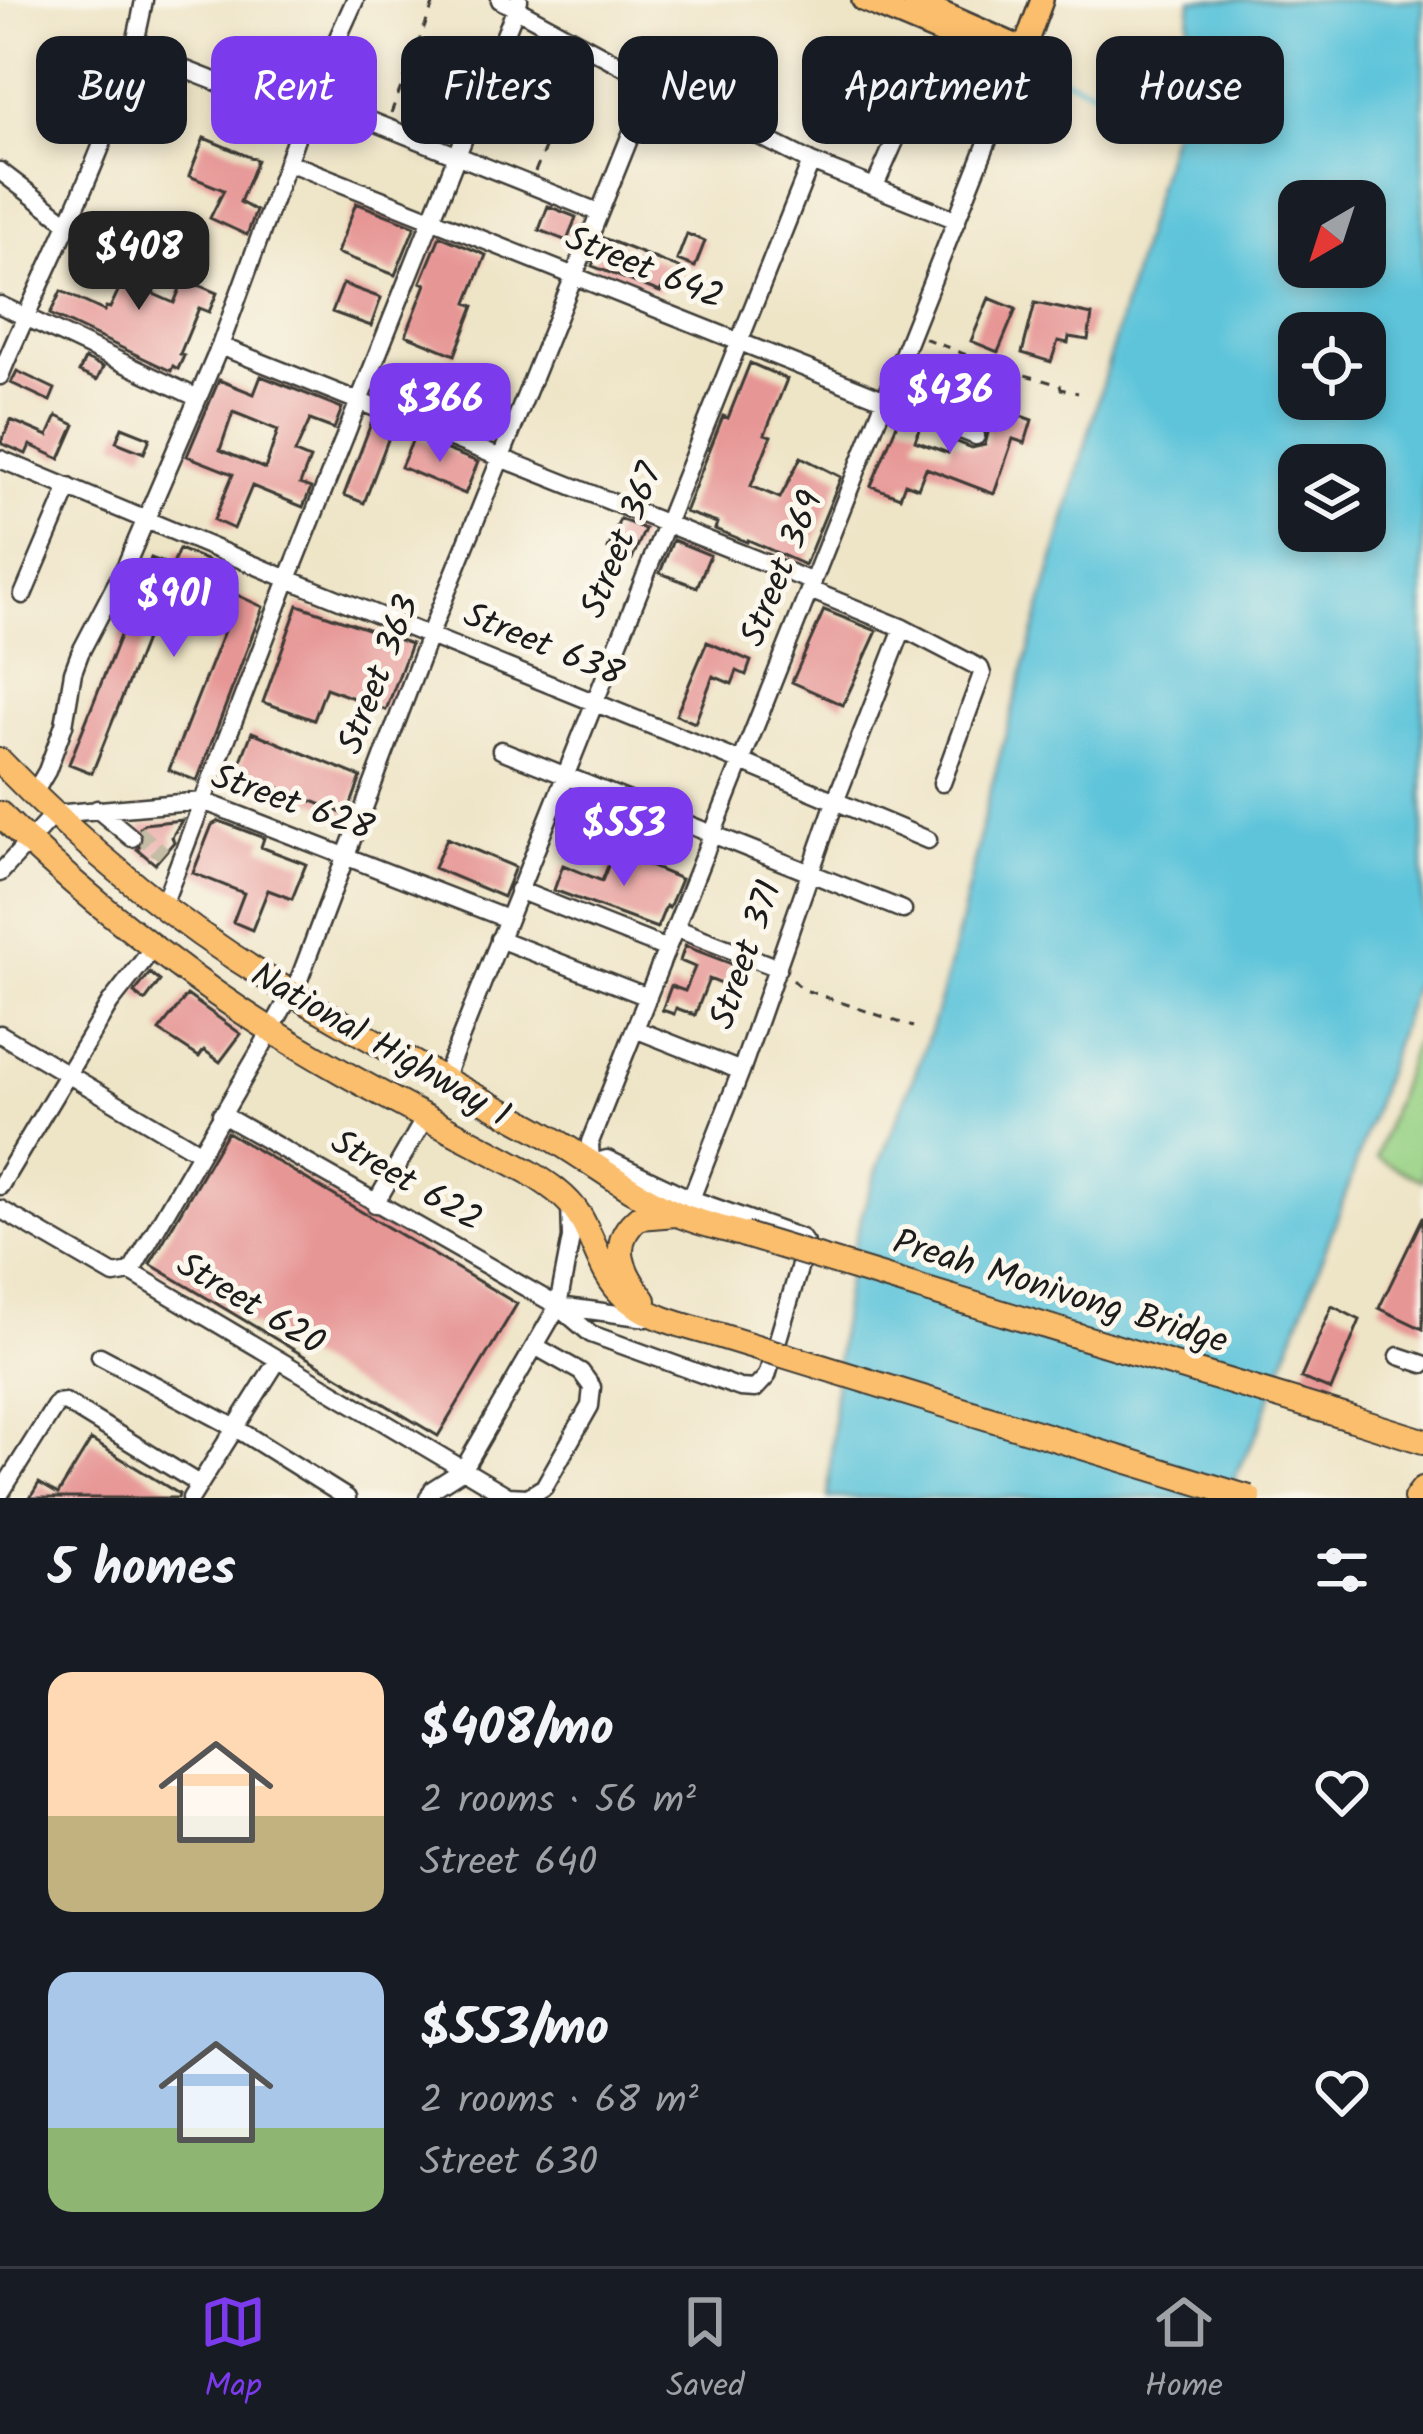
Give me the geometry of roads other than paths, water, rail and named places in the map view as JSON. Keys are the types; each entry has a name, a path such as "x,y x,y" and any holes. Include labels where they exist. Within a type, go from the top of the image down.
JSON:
{"highway":[{"name":"National Highway 1","path":"0,760 54,814 236,959 590,1163 745,1235"},
{"name":"National Highway 1","path":"0,814 154,947 218,995 529,1172 570,1202 610,1280 638,1306 675,1323 1250,1498"},
{"path":"675,1323 656,1312 637,1290 626,1273 621,1248 624,1233 639,1217 685,1207"},
{"name":"Preah Monivong Bridge","path":"745,1235 1423,1441"}],"main road":[{"path":"863,0 963,36"},
{"path":"913,0 981,36"},
{"name":"Street 369","path":"1029,36 1042,0"}],"street":[{"path":"138,36 144,0"},
{"path":"339,36 356,0"},
{"path":"163,905 169,864 203,801 459,154 512,3 618,64"},
{"path":"377,123 598,212"},
{"path":"0,376 102,144"},
{"path":"33,794 64,725 80,653 112,595 199,398 294,144"},
{"name":"Street 363","path":"130,1272 292,993 626,144"},
{"path":"775,144 957,220"},
{"path":"874,186 900,144"},
{"name":"Street 369","path":"590,1163 590,1142 987,144"},
{"name":"Street 642","path":"288,162 976,436"},
{"name":"Street 367","path":"444,1079 811,162"},
{"path":"0,171 68,223"},
{"path":"0,305 199,398"},
{"path":"220,346 666,521 976,664 982,674 942,782"},
{"name":"Street 638","path":"0,459 928,840"},
{"path":"23,595 69,487"},
{"name":"Street 371","path":"685,1207 742,1071 835,802 903,628"},
{"path":"502,750 903,910"},
{"name":"Street 628","path":"54,814 203,801 507,919"},
{"path":"102,808 134,835"},
{"path":"0,873 54,814"},
{"path":"518,890 667,949"},
{"path":"675,928 778,968"},
{"path":"499,939 648,998"},
{"path":"0,1186 110,1003 154,947"},
{"path":"635,1029 742,1071"},
{"path":"0,1034 199,1152"},
{"name":"Street 622","path":"221,1114 559,1306"},
{"path":"375,1204 425,1116"},
{"path":"428,1498 433,1489 464,1470 559,1306 571,1238 570,1202"},
{"path":"559,1306 591,1334 740,1388 755,1389 767,1376 806,1245 802,1238 685,1207"},
{"name":"Street 620","path":"0,1209 114,1275 130,1272 508,1496 528,1497 544,1487 590,1406 592,1387 570,1365 535,1346"},
{"path":"559,1306 675,1323"},
{"path":"100,1356 234,1427 347,1498"},
{"path":"1399,1356 1423,1364"},
{"path":"0,1494 57,1403 65,1402 195,1491 278,1360"}],"water":[{"path":"1191,0 1423,0 1423,959 1349,1185 1260,1427 1225,1498 828,1498 839,1339 854,1244 946,979 988,799 1168,144 1284,144 1284,36 1188,36"}],"waterway":[{"path":"1072,82 1096,91"}],"tunnel":[{"path":"137,832 163,854"}]}
